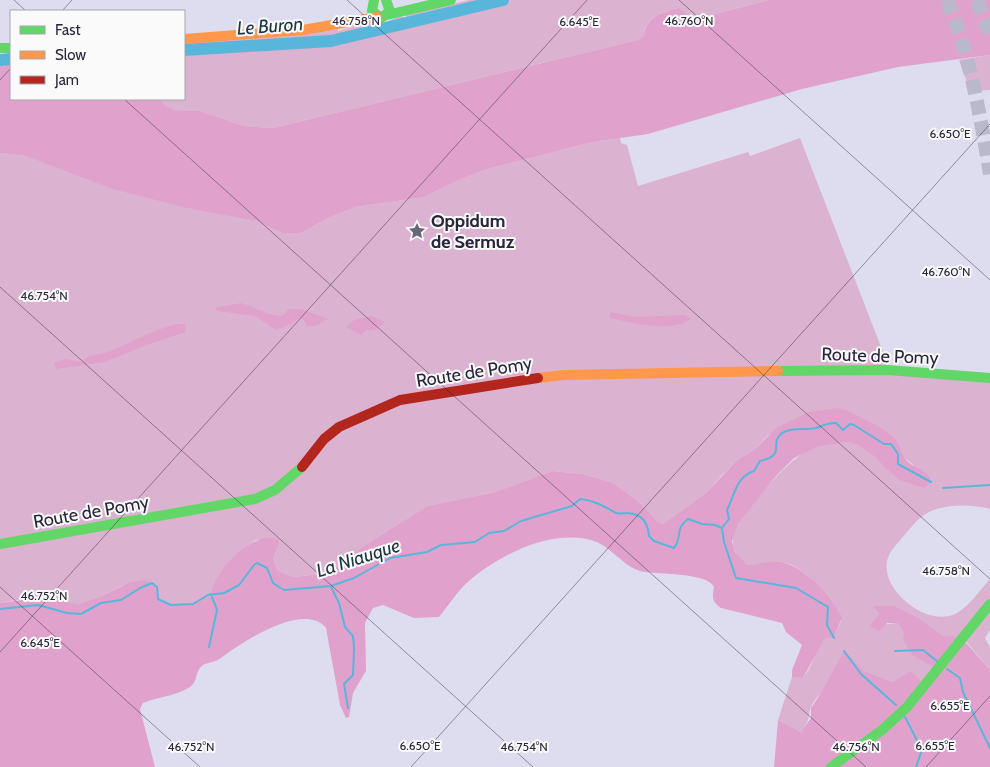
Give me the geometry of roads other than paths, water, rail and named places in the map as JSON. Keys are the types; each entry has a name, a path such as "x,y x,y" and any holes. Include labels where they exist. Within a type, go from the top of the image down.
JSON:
{"street":[{"path":"185,38 290,31 382,16 450,0"},
{"path":"373,2 371,12 382,16"},
{"path":"337,24 361,13 373,2"},
{"path":"388,2 403,8 416,8"},
{"path":"382,16 390,8 388,2"},
{"name":"Route de Pomy","path":"0,544 255,499 287,482 296,474 324,439 338,427 400,400 473,387 564,375 749,371 888,370 990,378"},
{"path":"832,767 882,730 907,707 990,604"}],"waterway":[{"name":"Le Buron","path":"185,50 331,41 503,0"},
{"name":"Le Buron","path":"0,60 10,59"},
{"path":"834,638 827,625 828,607 796,588 736,578 724,542 722,528 729,519 727,510 743,477 754,471 760,461 773,456 776,442 781,434 793,429 812,429 836,423 843,430 850,424 854,425 884,444 891,444 898,454 898,464 931,482"},
{"path":"943,488 990,485"},
{"name":"La Niauque","path":"0,609 38,605 67,613 81,614 101,603 121,600 152,583 157,587 158,599 171,605 193,604 208,595 224,593 239,585 257,563 267,568 273,583 284,590 331,586 354,578 390,558 427,552 441,545 475,542 489,533 504,531 521,521 572,506 580,499 595,502 616,513 628,513 641,517 646,523 649,536 654,541 674,548 677,544 681,526 688,519 722,528"},
{"path":"331,587 339,603 345,627 353,636 353,675 344,684 348,708"},
{"path":"209,647 217,610 211,594"},
{"path":"895,651 923,650 938,662"},
{"path":"844,651 861,674 896,705"},
{"path":"947,669 960,678 963,692 990,748"},
{"path":"905,717 922,750 916,767"}],"tunnel":[{"path":"947,0 968,64 990,174"},
{"path":"977,0 990,34"}],"place":[{"name":"Oppidum de Sermuz","path":"417,231"}]}
